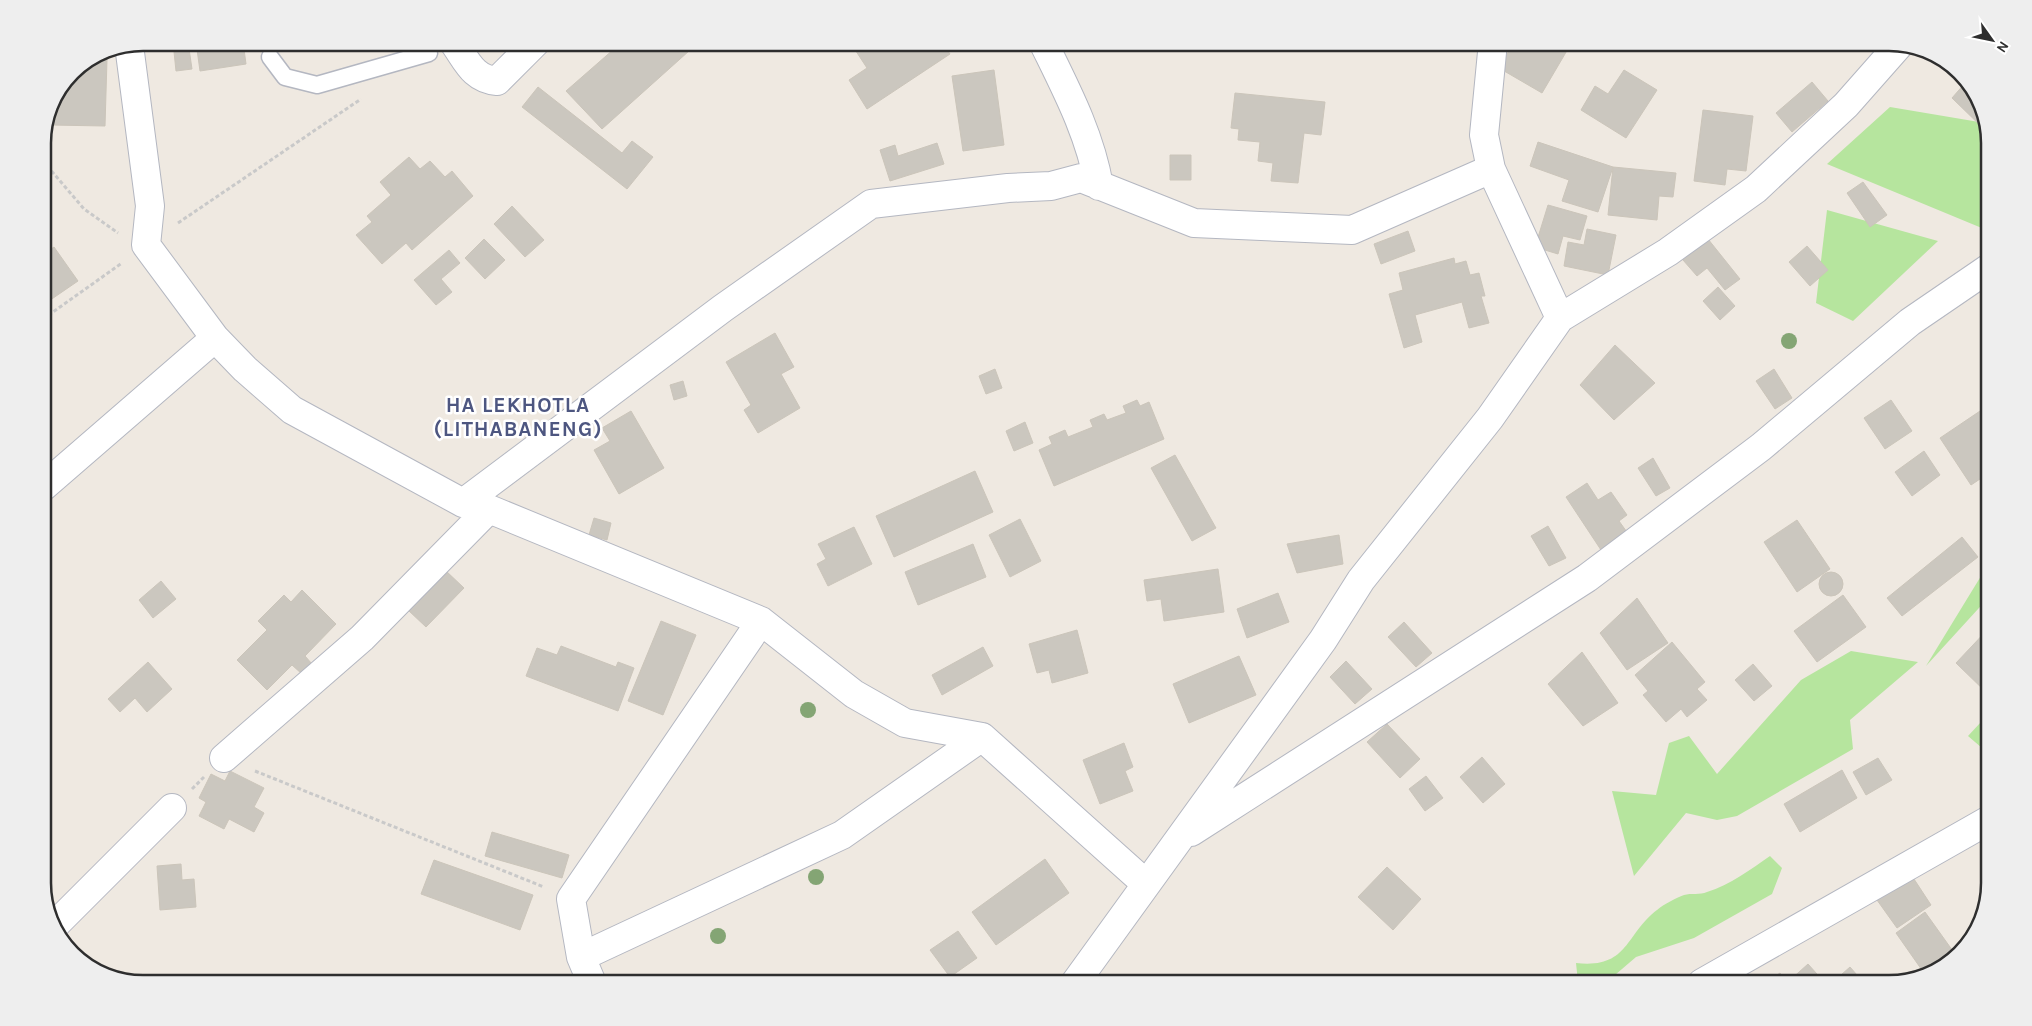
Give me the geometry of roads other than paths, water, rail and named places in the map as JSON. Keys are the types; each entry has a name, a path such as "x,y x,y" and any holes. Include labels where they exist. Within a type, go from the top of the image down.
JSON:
{"street":[{"path":"459,51 474,73 486,80 497,81 527,51"},
{"path":"1047,51 1081,119 1095,165 1099,186"},
{"path":"1492,51 1484,135 1491,169 1560,318"},
{"path":"1081,975 1145,883 1323,640 1360,580 1490,418 1560,318 1668,252 1756,189 1846,105 1894,51"},
{"path":"130,52 150,206 146,245 215,338 245,369 292,410 463,503 489,509 761,621 854,694 905,722 982,737 1145,883"},
{"path":"463,503 723,308 871,204 1008,188 1051,186 1081,178 1194,222 1352,230 1491,169"},
{"path":"1176,841 1587,578 1761,447 1910,322 1981,273"},
{"path":"51,480 215,338"},
{"path":"224,758 362,638 489,509"},
{"path":"588,975 581,957 571,899 761,621"},
{"path":"581,957 842,835 982,737"},
{"path":"60,920 172,808"},
{"path":"1718,975 1981,825"}],"lane":[{"path":"270,57 285,77 317,85 429,53"}],"district":[{"name":"HA LEKHOTLA (LITHABANENG)","path":"518,417"}]}
